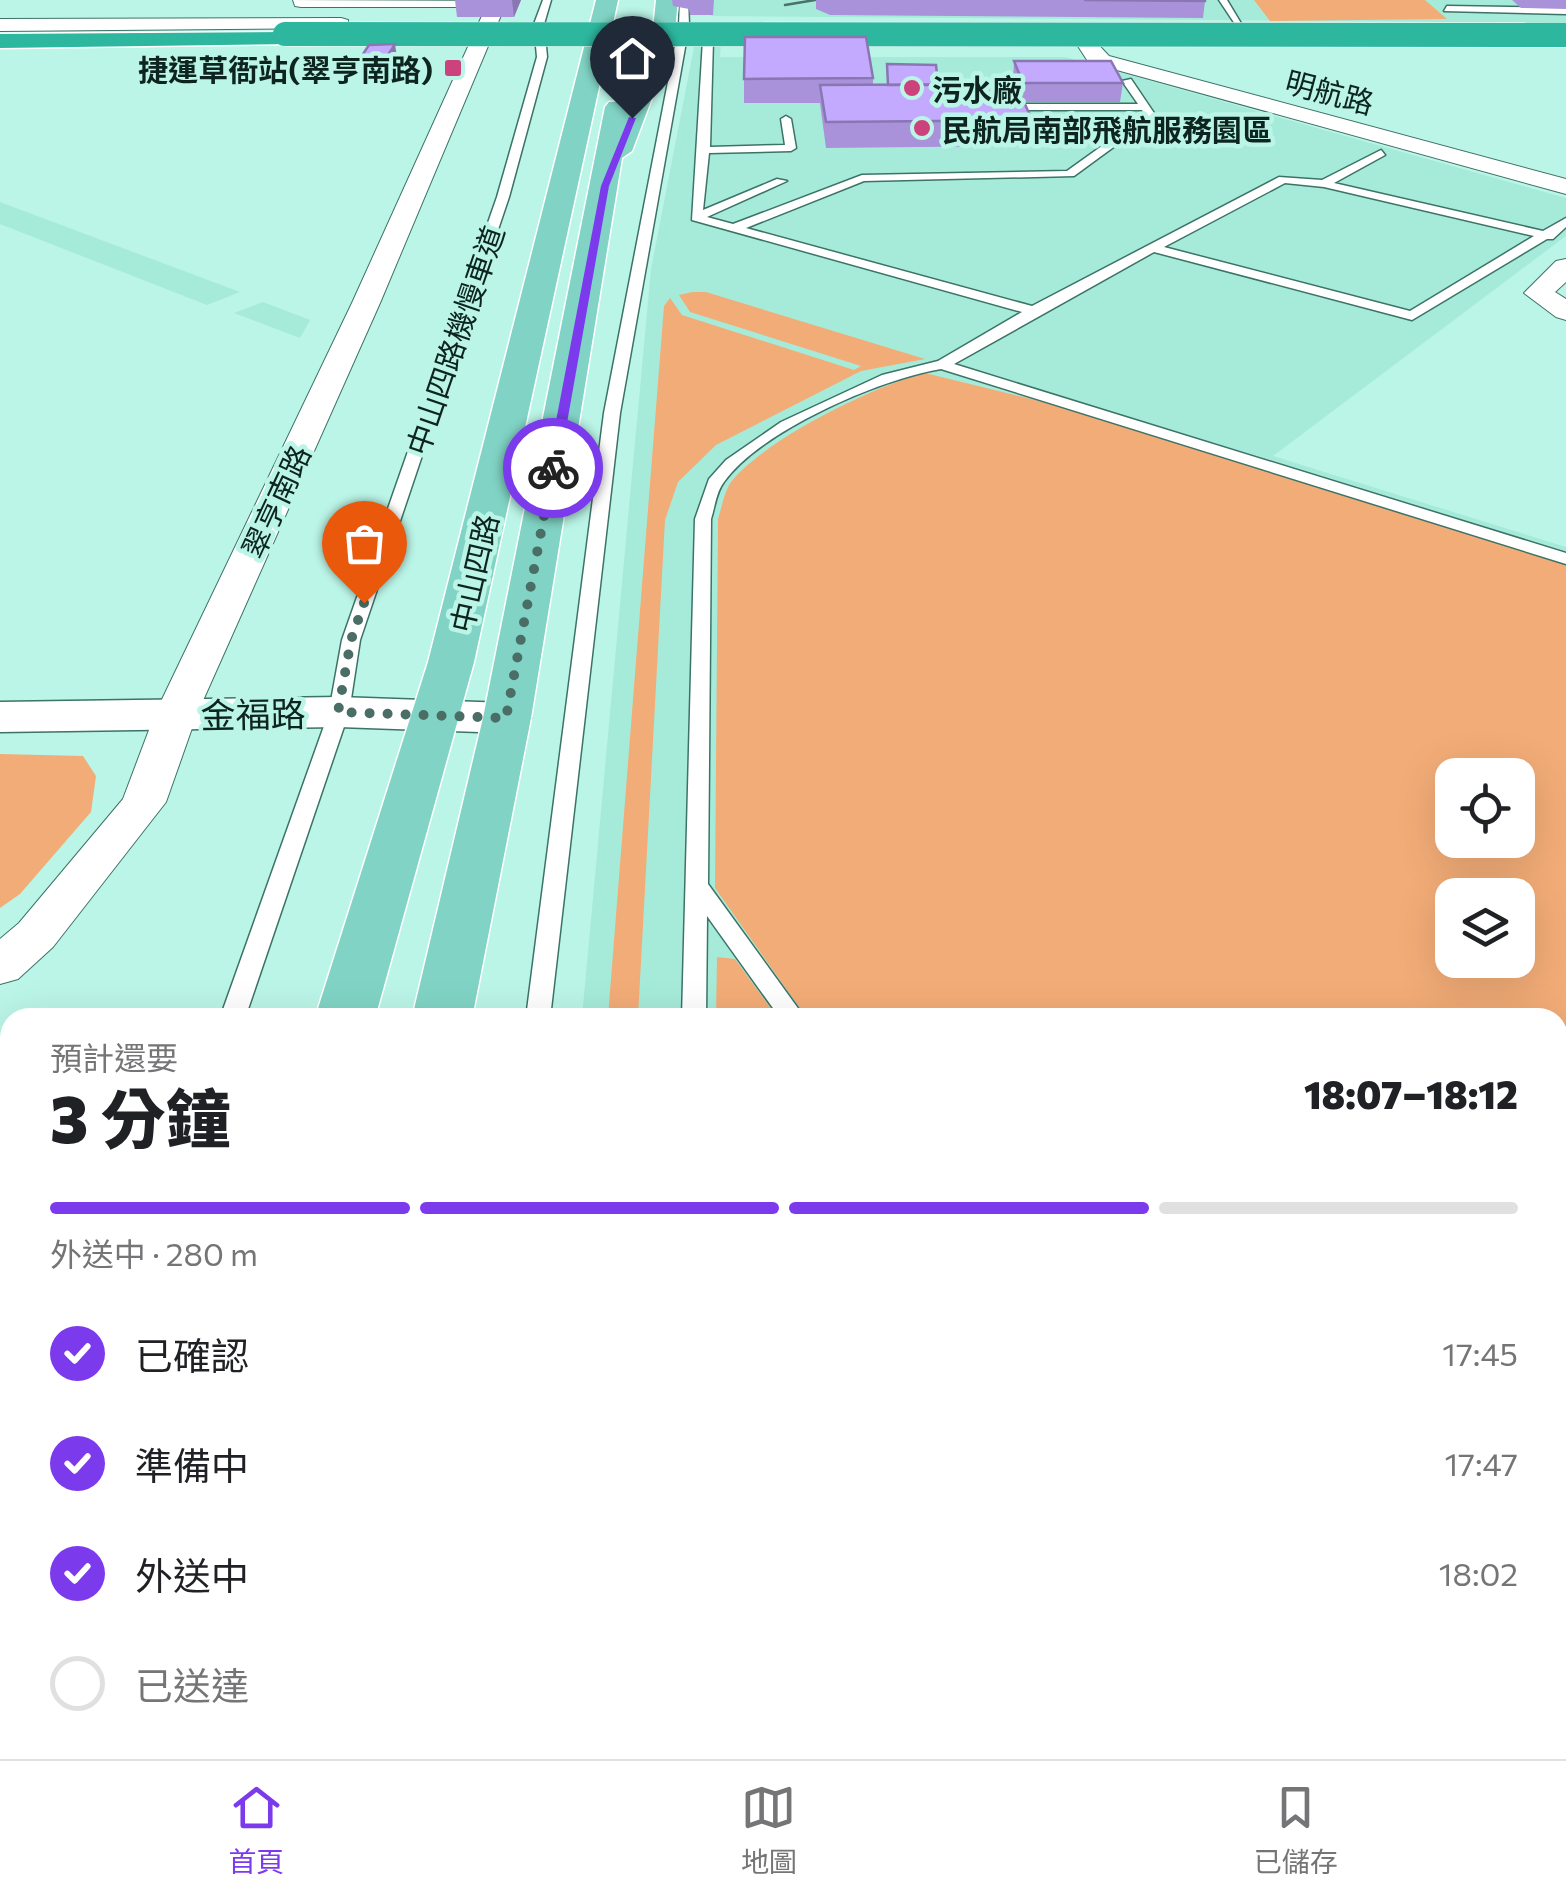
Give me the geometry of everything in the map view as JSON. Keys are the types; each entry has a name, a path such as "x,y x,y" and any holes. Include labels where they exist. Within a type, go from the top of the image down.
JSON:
{"highway":[{"path":"0,38 796,34 1566,37"}],"main road":[{"name":"中山四路","path":"348,1008 451,662 581,122 593,34 607,0"},
{"name":"中山四路","path":"444,1008 506,718 605,186 672,26"},
{"name":"中山四路","path":"593,34 605,186"}],"street":[{"path":"286,2 458,0 593,34 672,26 1086,43 1466,28"},
{"path":"446,24 458,0"},
{"path":"347,24 362,1"},
{"path":"0,25 28,2"},
{"path":"104,25 130,2"},
{"path":"227,25 248,2"},
{"path":"0,25 446,24 497,12"},
{"name":"翠亨南路","path":"0,967 36,935 144,802 176,714 497,12"},
{"path":"672,26 708,40 1141,27 1466,28 1566,37"},
{"path":"871,35 1466,28"},
{"name":"明航路","path":"1086,43 1094,56 1102,60 1566,187"},
{"path":"1566,267 1538,294 1566,311"},
{"name":"金福路","path":"0,717 338,712 506,718"}],"lane":[{"name":"中山四路機慢車道","path":"235,1008 338,712 351,640 503,197 542,57 593,34 547,0"},
{"path":"539,1008 612,413 672,26 684,0"},
{"path":"1222,0 1242,28"},
{"path":"1440,0 1466,28 1566,14"},
{"path":"672,26 1141,27"},
{"path":"696,217 704,150 708,40"},
{"path":"734,228 862,178 1070,174 1151,116 1127,81"},
{"path":"989,107 1144,107"},
{"path":"704,150 791,148 786,118"},
{"path":"1324,184 1381,153"},
{"path":"694,1008 704,520 714,483 751,448 890,374 942,365 1033,311 1284,179 1324,184 1549,236"},
{"path":"696,217 781,181"},
{"path":"696,217 1033,311"},
{"path":"1153,248 1412,316 1549,236 1566,222"},
{"path":"942,365 1566,559"},
{"path":"696,884 786,1008"}],"shaded area":[{"path":"711,0 1566,0 1566,23 711,16"},
{"path":"1254,0 1425,0 1447,19 1270,21"},
{"path":"695,42 721,42 720,57 1065,57 1566,198 1566,236 1273,456 1566,547 1566,1008 583,1008 651,269"},
{"path":"0,202 240,292 207,305 0,224"},
{"path":"706,292 925,359 861,371 716,445 678,482 665,520 638,1008 609,1008 664,306 670,298 682,315 854,370 861,366 690,312 679,295"},
{"path":"263,302 310,320 300,338 234,313"},
{"path":"925,373 1088,413 1566,561 1566,1008 800,1008 715,888 718,519 731,482 747,466 793,432 849,402"},
{"path":"0,754 83,756 96,776 91,812 20,894 0,908"},
{"path":"717,957 735,959 770,1008 716,1008"}],"building":[{"path":"745,37 866,37 873,78 744,79"},
{"path":"395,44 385,60 359,60 369,45"},
{"path":"1014,61 1111,61 1123,83 1023,83"},
{"path":"887,64 936,65 938,85 888,85"},
{"path":"1016,84 1032,120 826,122 820,85"}],"tram line":[{"path":"785,5 815,0"}],"way so far":[{"path":"364,603 351,640 338,712 506,718 553,468"}],"place":[{"name":"捷運草衙站(翠亨南路)","path":"453,68"},
{"name":"污水廠","path":"912,88"},
{"name":"民航局南部飛航服務園區","path":"922,128"}],"route":[{"path":"553,468 605,186 632,118"}]}
